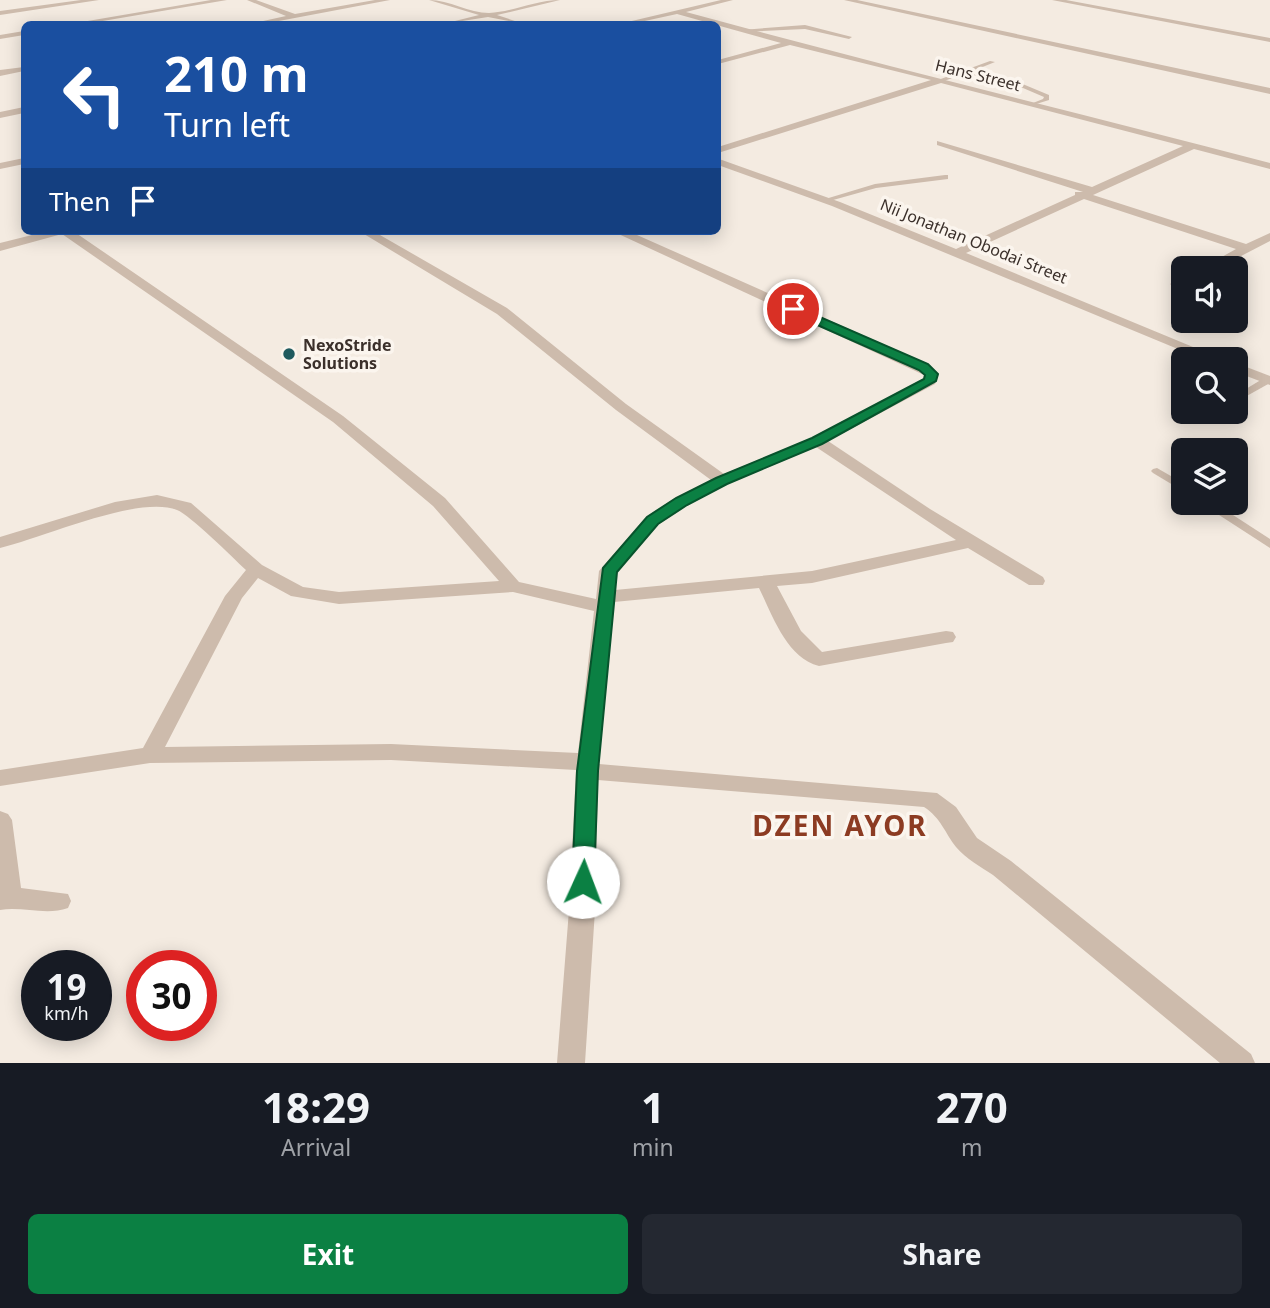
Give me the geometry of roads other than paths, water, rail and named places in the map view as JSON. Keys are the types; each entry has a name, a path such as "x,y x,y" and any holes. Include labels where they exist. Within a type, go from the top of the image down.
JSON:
{"street":[{"path":"0,13 96,0"},
{"path":"93,21 224,0"},
{"path":"250,0 295,17"},
{"path":"271,21 387,0"},
{"path":"432,0 510,21"},
{"path":"460,21 557,0"},
{"path":"637,21 730,0"},
{"path":"847,0 1270,91"},
{"path":"1055,0 1270,40"},
{"name":"Hans Street","path":"678,12 711,21"},
{"name":"Hans Street","path":"721,24 870,65 941,80 1270,166"},
{"path":"0,37 21,34"},
{"path":"721,61 791,43"},
{"path":"0,73 21,70"},
{"path":"721,149 941,80"},
{"path":"0,115 21,111"},
{"path":"940,143 1246,248"},
{"path":"956,253 1084,192 1190,147"},
{"path":"0,166 21,162"},
{"name":"Nii Jonathan Obodai Street","path":"721,163 826,200 1186,347"},
{"path":"0,247 48,235"},
{"path":"70,235 338,419 439,502 513,586"},
{"path":"372,235 502,311 621,407 722,481"},
{"path":"571,1063 582,910 588,766 608,571 652,521 682,501 817,441 929,381 932,374 923,367 627,235"},
{"path":"1231,256 1270,236"},
{"path":"1248,372 1269,381"},
{"path":"817,441 924,513 1036,581"},
{"path":"0,543 121,506 157,500 185,508 256,569 298,592 339,598 513,586 605,602 812,577 974,541"},
{"path":"150,755 234,596 256,569"},
{"path":"766,583 798,642 806,652 819,659 946,637"},
{"path":"0,778 150,755 391,752 588,766 929,799 942,806 953,817 965,841 1002,868 1241,1063"},
{"path":"0,820 5,899 59,901"}],"lane":[{"path":"744,30 805,27 849,37"},
{"path":"941,80 992,62"},
{"path":"963,72 1011,81 1047,96 1045,100 1035,104"},
{"path":"826,200 875,186 945,177"},
{"path":"1248,392 1269,381"},
{"path":"1157,471 1171,480"},
{"path":"1225,515 1270,544"}],"place":[{"name":"NexoStride Solutions","path":"289,354"}],"district":[{"name":"DZEN AYOR","path":"840,826"}]}
